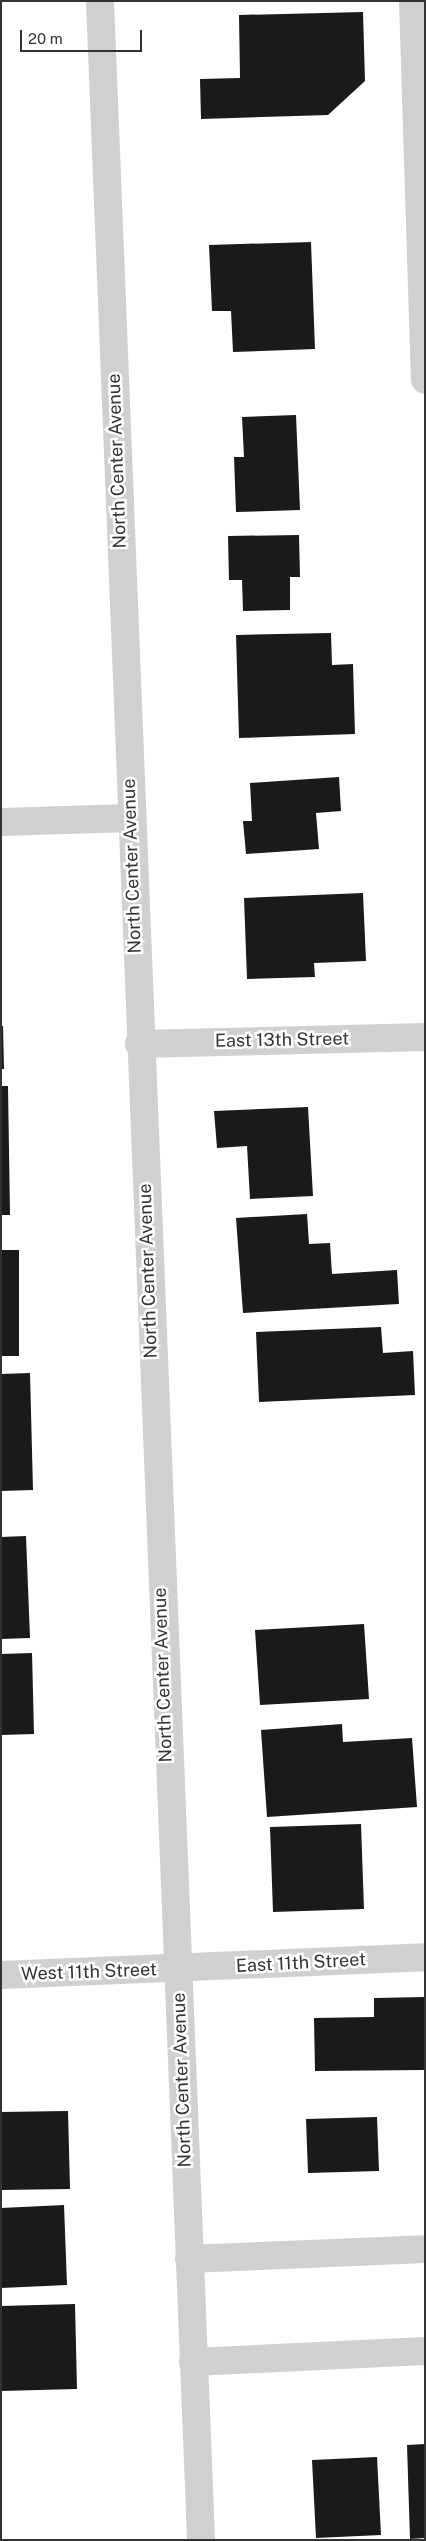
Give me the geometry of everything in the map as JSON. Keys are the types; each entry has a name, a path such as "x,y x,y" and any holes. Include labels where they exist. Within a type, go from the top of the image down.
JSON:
{"street":[{"name":"North Center Avenue","path":"100,1 130,818 201,2540"},
{"path":"413,1 425,380"},
{"path":"1,822 130,818"},
{"name":"East 13th Street","path":"139,1044 425,1037"},
{"name":"East 11th Street","path":"177,1968 425,1957"},
{"name":"West 11th Street","path":"1,1975 177,1968"},
{"path":"189,2259 425,2249"},
{"path":"193,2362 425,2351"}],"building":[{"path":"363,12 365,81 328,115 201,119 200,79 240,78 239,15"},
{"path":"311,242 315,349 233,352 231,311 212,311 209,245"},
{"path":"296,415 300,510 236,512 234,457 244,457 242,417"},
{"path":"299,535 300,577 290,577 290,610 243,611 242,580 229,580 228,536"},
{"path":"331,633 332,665 353,664 355,734 239,738 236,635"},
{"path":"339,777 341,811 316,813 319,849 246,854 243,821 252,821 250,783"},
{"path":"363,893 366,961 314,963 315,977 247,979 244,898"},
{"path":"1,1026 3,1026 4,1069 1,1069"},
{"path":"1,1086 8,1086 10,1215 1,1215"},
{"path":"308,1107 313,1196 250,1199 247,1146 217,1148 214,1111"},
{"path":"307,1214 309,1244 330,1243 332,1274 397,1270 399,1304 243,1313 236,1218"},
{"path":"1,1250 19,1250 19,1356 1,1356"},
{"path":"381,1327 383,1353 413,1351 415,1395 259,1402 256,1332"},
{"path":"30,1373 33,1490 1,1491 1,1374"},
{"path":"26,1536 30,1638 1,1639 1,1537"},
{"path":"364,1624 369,1699 260,1705 255,1630"},
{"path":"32,1653 34,1734 1,1735 1,1654"},
{"path":"342,1724 343,1742 412,1738 417,1807 267,1817 261,1730"},
{"path":"361,1824 364,1909 273,1912 270,1827"},
{"path":"425,1997 425,2070 315,2071 314,2018 374,2017 374,1998"},
{"path":"68,2111 70,2189 1,2190 1,2112"},
{"path":"377,2117 379,2171 308,2173 306,2119"},
{"path":"64,2205 67,2285 1,2288 1,2208"},
{"path":"75,2304 77,2389 1,2391 1,2306"},
{"path":"425,2444 425,2538 410,2539 407,2445"},
{"path":"377,2457 381,2535 316,2538 312,2460"}]}
